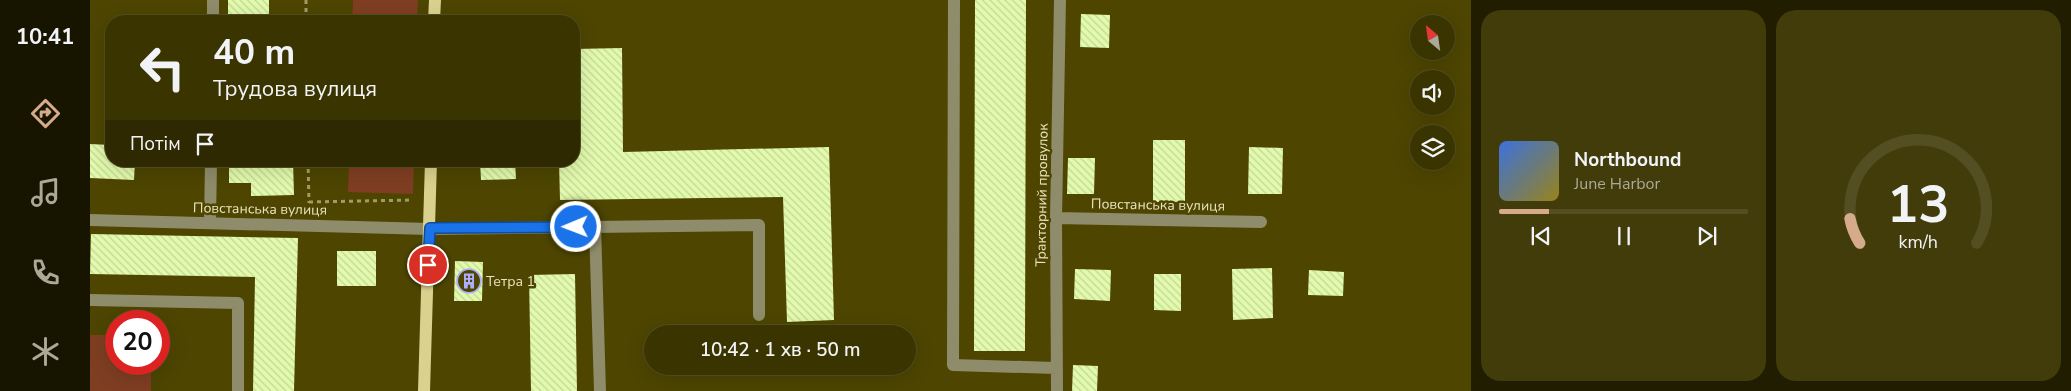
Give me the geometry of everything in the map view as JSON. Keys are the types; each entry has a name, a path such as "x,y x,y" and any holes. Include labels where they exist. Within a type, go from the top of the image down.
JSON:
{"main road":[{"path":"434,15 435,0"},
{"path":"424,391 431,167"}],"street":[{"path":"213,0 213,15"},
{"path":"954,0 953,365 1056,368"},
{"name":"Тракторний провулок","path":"1057,391 1056,218 1060,0"},
{"path":"210,223 211,167"},
{"name":"Повстанська вулиця","path":"1056,218 1261,222"},
{"name":"Повстанська вулиця","path":"90,220 430,228 759,225 759,315"},
{"path":"595,226 600,391"},
{"path":"90,300 238,303 238,391"}],"path":[{"path":"306,0 306,15"},
{"path":"308,167 310,225"},
{"path":"309,202 413,200"}],"shaded area":[{"path":"353,0 418,0 417,15 352,15"},
{"path":"349,167 414,167 413,194 348,192"},
{"path":"90,335 105,335 105,375 151,375 151,391 90,391"}],"building":[{"path":"228,0 269,0 269,15 228,15"},
{"path":"975,0 1026,0 1025,351 974,351"},
{"path":"1081,14 1110,15 1109,48 1080,47"},
{"path":"622,48 623,152 829,147 834,320 787,322 783,197 560,200 559,167 580,167 580,49"},
{"path":"1153,140 1185,140 1185,202 1153,202"},
{"path":"90,144 105,145 105,167 135,167 134,180 90,178"},
{"path":"1249,147 1283,148 1282,194 1248,194"},
{"path":"1068,158 1095,158 1094,194 1067,194"},
{"path":"229,167 293,167 294,195 251,196 251,183 229,183"},
{"path":"480,167 515,167 516,179 481,180"},
{"path":"91,234 298,238 294,391 253,391 255,277 90,274"},
{"path":"337,251 376,251 376,286 337,286"},
{"name":"Тетра 1","path":"455,261 483,262 482,301 454,301"},
{"path":"1272,268 1273,318 1233,320 1232,269"},
{"path":"1075,269 1111,270 1110,301 1074,299"},
{"path":"1309,270 1344,272 1343,296 1308,295"},
{"path":"575,274 577,391 531,391 529,275"},
{"path":"1154,274 1181,274 1181,311 1154,310"},
{"path":"1073,365 1098,366 1097,391 1072,391"}],"place":[{"name":"Тетра 1","path":"469,281"}],"route":[{"path":"428,265 430,228 576,227"}]}
